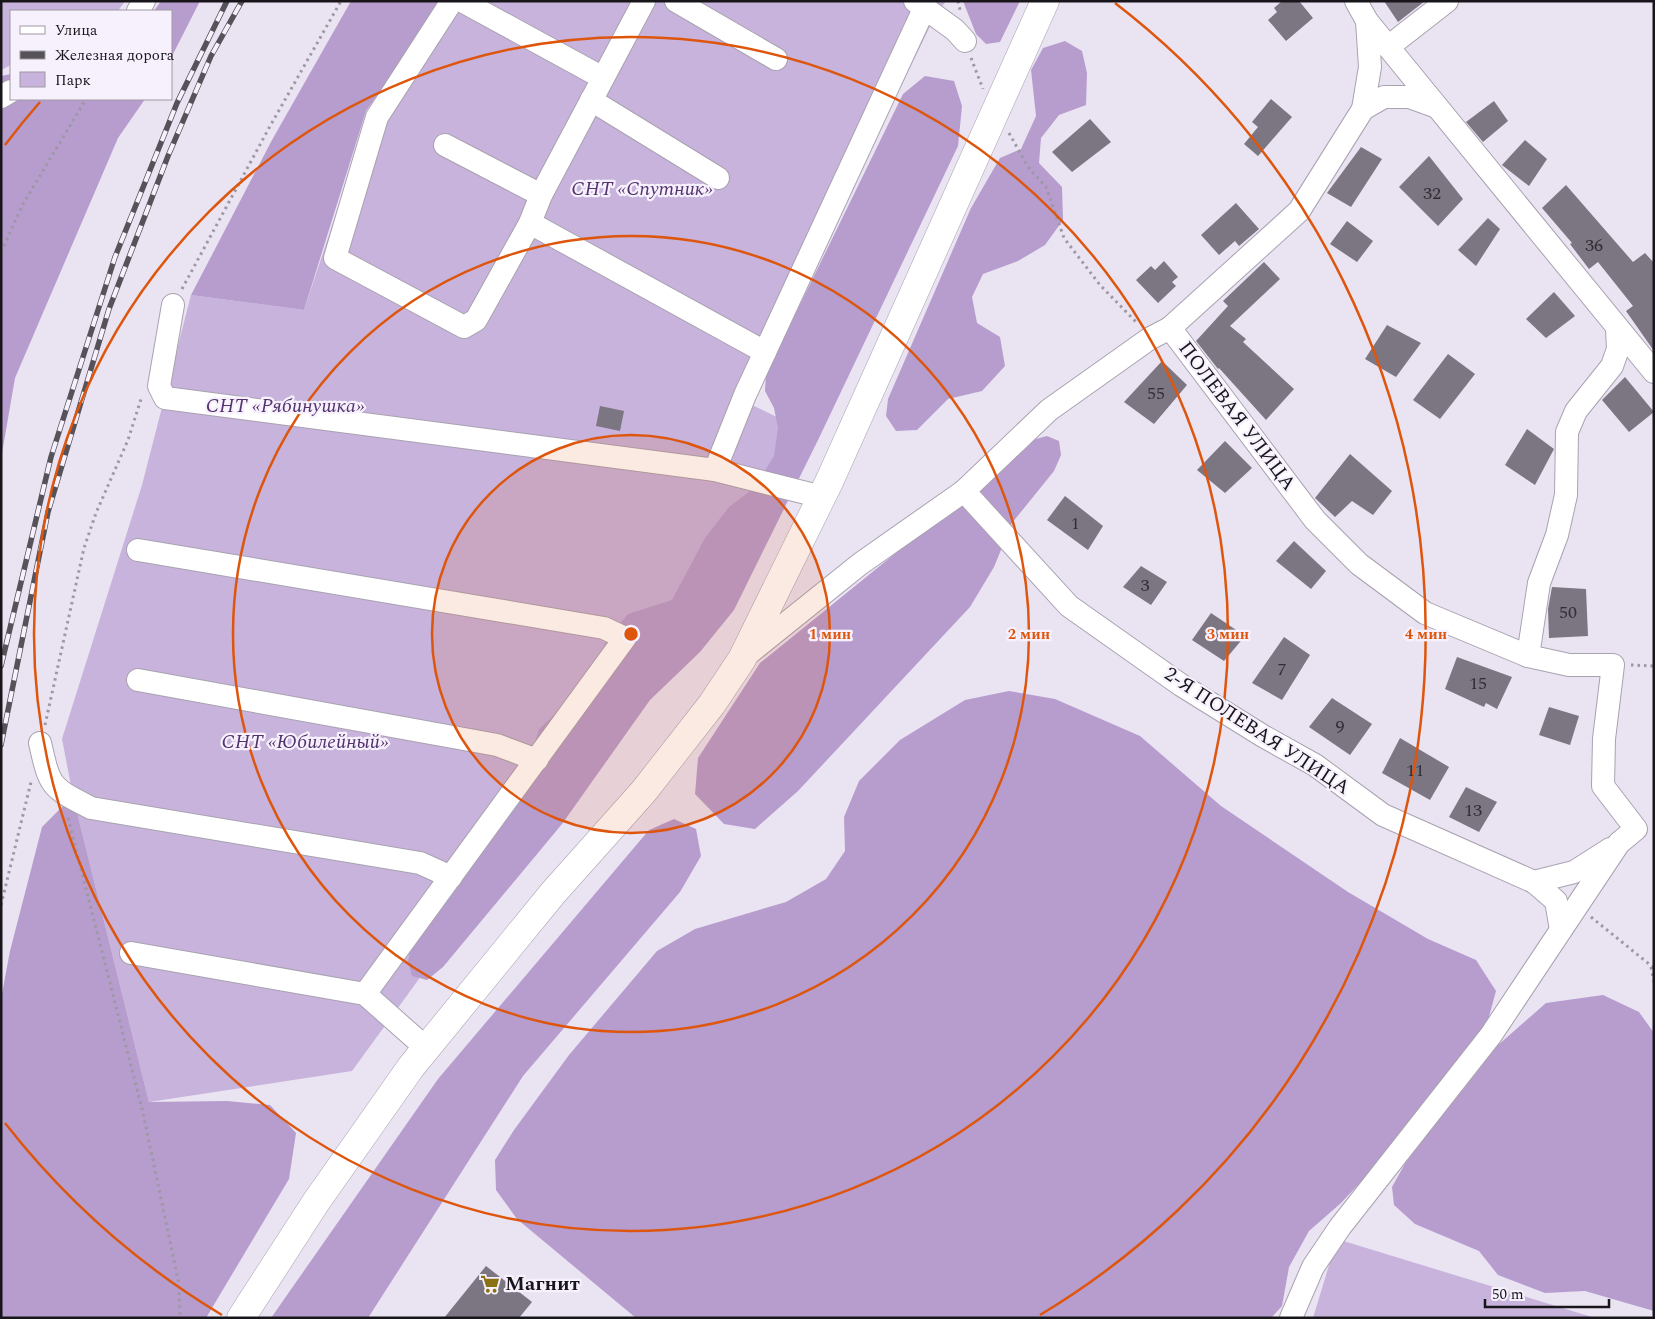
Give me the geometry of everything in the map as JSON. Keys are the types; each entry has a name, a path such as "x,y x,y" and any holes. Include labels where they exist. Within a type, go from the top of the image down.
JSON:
{"main road":[{"path":"241,1318 321,1194 426,1048 553,893 644,791 706,712 742,659 822,497 1045,1"}],"street":[{"path":"452,1 377,117 335,258 464,327 476,320 530,224 540,195 644,1"},
{"path":"462,1 603,78"},
{"path":"676,1 776,59"},
{"path":"1356,1 1367,21 1654,372"},
{"path":"1388,47 1447,1"},
{"path":"715,470 765,352 920,5 955,30 965,41"},
{"path":"1170,328 1299,211 1363,109 1370,67 1367,21"},
{"path":"1363,109 1384,97 1409,97 1438,108"},
{"path":"592,100 718,178"},
{"path":"445,145 540,195"},
{"path":"530,224 765,352"},
{"path":"173,305 159,386 165,398 715,470 822,497"},
{"name":"ПОЛЕВАЯ УЛИЦА","path":"742,659 860,564 964,491 1049,410 1149,339 1170,328 1316,520 1359,564 1425,613 1528,656 1569,665 1613,665 1604,739 1603,786 1636,828 1619,843"},
{"path":"1528,656 1539,583 1557,535 1566,495 1567,432 1576,411 1612,366 1618,349 1617,329"},
{"name":"2-Я ПОЛЕВАЯ УЛИЦА","path":"964,491 1069,606 1181,685 1263,736 1315,765 1383,815 1534,882 1556,901 1561,930"},
{"path":"138,550 604,628 625,638 366,994"},
{"path":"138,680 496,746 537,760"},
{"path":"40,743 48,777 62,793 91,808 420,863 451,877"},
{"path":"1534,882 1574,872 1619,843"},
{"path":"1291,1318 1313,1267 1340,1227 1492,1035 1619,843"},
{"path":"131,953 366,994 426,1048"}],"path":[{"path":"173,305 269,128 341,1"},
{"path":"1,252 24,204 85,100"},
{"path":"997,111 1028,167 1046,187 1064,238 1100,285 1149,339"},
{"path":"40,743 84,548 96,513 128,440 140,406 143,388"},
{"path":"1,905 31,781"},
{"path":"62,793 144,1113 179,1284 180,1318"},
{"path":"1577,906 1653,967 1654,982"}],"green space":[{"path":"1,1 125,1 119,10 10,10 10,66 1,70"},
{"path":"449,1 946,1 935,16 748,403 797,427 721,564 352,1071 149,1102 73,796 62,739 142,485 191,295 304,310 370,112"},
{"path":"1337,1239 1595,1318 1313,1318"}],"shaded area":[{"path":"161,1 200,1 172,56 172,10 155,10"},
{"path":"351,1 443,1 366,111 304,310 191,295 272,140"},
{"path":"963,1 1020,1 1000,42 986,44 976,34"},
{"path":"1065,41 1082,51 1087,73 1086,105 1059,115 1041,138 1039,163 1062,187 1063,220 1045,245 1018,261 983,274 972,297 977,323 1000,337 1005,366 982,391 948,399 917,430 896,431 886,416 888,399 971,208 1000,158 1021,149 1036,116 1031,70 1043,48"},
{"path":"10,74 10,100 144,100 118,138 15,378 1,459 1,76"},
{"path":"925,76 954,81 962,106 958,146 819,438 734,610 700,652 650,700 562,824 443,967 427,980 412,976 408,961 412,944 518,801 539,729 580,691 608,638 628,614 672,600 705,538 729,507 754,488 774,456 778,428 774,408 765,391 766,374 903,94"},
{"path":"1047,436 1059,441 1061,455 1054,471 1012,523 994,567 970,607 798,791 755,829 724,824 695,794 698,758 760,663 960,501 1032,440"},
{"path":"1009,691 1055,699 1140,736 1221,806 1348,892 1428,939 1476,960 1496,991 1487,1024 1371,1171 1341,1203 1309,1231 1289,1267 1282,1306 1271,1318 636,1318 517,1219 496,1190 495,1160 514,1130 569,1055 657,951 695,929 786,902 826,879 845,851 844,817 859,781 900,740 965,700"},
{"path":"73,796 149,1102 227,1101 270,1105 296,1133 289,1179 206,1318 1,1318 1,999 10,951 42,827"},
{"path":"674,819 696,829 701,856 680,892 523,1076 368,1318 271,1318 438,1079 649,830"},
{"path":"1603,995 1639,1012 1654,1033 1654,1311 1585,1291 1545,1293 1498,1275 1479,1251 1415,1224 1394,1205 1392,1187 1407,1160 1497,1046 1546,1003"}],"building":[{"path":"1282,1 1299,1 1313,18 1286,41 1268,20 1277,12 1274,8"},
{"path":"1384,1 1425,1 1398,22"},
{"path":"1271,99 1292,117 1258,156 1244,144 1258,127 1252,122"},
{"path":"1494,101 1508,121 1483,142 1466,122"},
{"path":"1090,119 1111,142 1072,172 1052,152"},
{"path":"1525,140 1547,159 1529,186 1502,165"},
{"path":"1361,147 1382,159 1351,207 1327,193"},
{"path":"1429,156 1463,199 1438,226 1399,187"},
{"path":"1566,185 1633,262 1645,253 1654,263 1654,351 1626,311 1633,306 1598,262 1589,269 1570,244 1572,243 1542,208"},
{"path":"1236,203 1259,229 1239,246 1235,241 1219,255 1201,235"},
{"path":"1488,218 1500,229 1476,266 1458,250"},
{"path":"1347,221 1373,241 1357,262 1330,244"},
{"path":"1164,261 1178,277 1172,282 1176,286 1158,303 1136,280 1151,266 1155,270"},
{"path":"1264,262 1280,279 1230,326 1246,339 1243,342 1294,389 1266,420 1218,369 1196,341 1228,306 1223,301"},
{"path":"1554,292 1575,316 1546,338 1526,319"},
{"path":"1387,325 1421,343 1396,377 1365,359"},
{"path":"1448,354 1475,374 1440,419 1413,400"},
{"path":"1162,361 1187,385 1154,424 1124,402"},
{"path":"1625,377 1654,412 1629,432 1602,400"},
{"path":"600,406 624,411 620,431 596,426"},
{"path":"1527,429 1554,449 1535,485 1505,465"},
{"path":"1225,441 1252,468 1225,493 1197,470"},
{"path":"1350,454 1392,491 1373,515 1352,501 1335,517 1315,498"},
{"path":"1065,496 1103,526 1088,550 1047,520"},
{"path":"1294,541 1326,571 1311,589 1276,561"},
{"path":"1141,566 1167,582 1151,605 1123,587"},
{"path":"1552,587 1586,589 1588,636 1549,638 1548,609"},
{"path":"1211,613 1245,636 1224,661 1192,640"},
{"path":"1284,637 1310,655 1282,700 1252,683"},
{"path":"1457,657 1512,677 1497,709 1486,703 1484,707 1445,689"},
{"path":"1332,698 1372,724 1350,755 1309,727"},
{"path":"1549,707 1579,716 1570,745 1539,735"},
{"path":"1400,738 1449,767 1430,800 1382,773"},
{"path":"1466,787 1497,802 1479,832 1449,817"},
{"name":"Магнит","path":"486,1266 532,1302 519,1318 444,1318"}],"railway":[{"path":"1,666 51,457 115,257 177,103 227,1"},
{"path":"1,745 48,512 109,309 168,156 211,56 242,1"}],"place":[{"name":"Магнит","path":"490,1284"}],"park label":[{"name":"СНТ «Спутник»","path":"642,189"},
{"name":"СНТ «Рябинушка»","path":"285,406"},
{"name":"СНТ «Юбилейный»","path":"305,742"}]}
